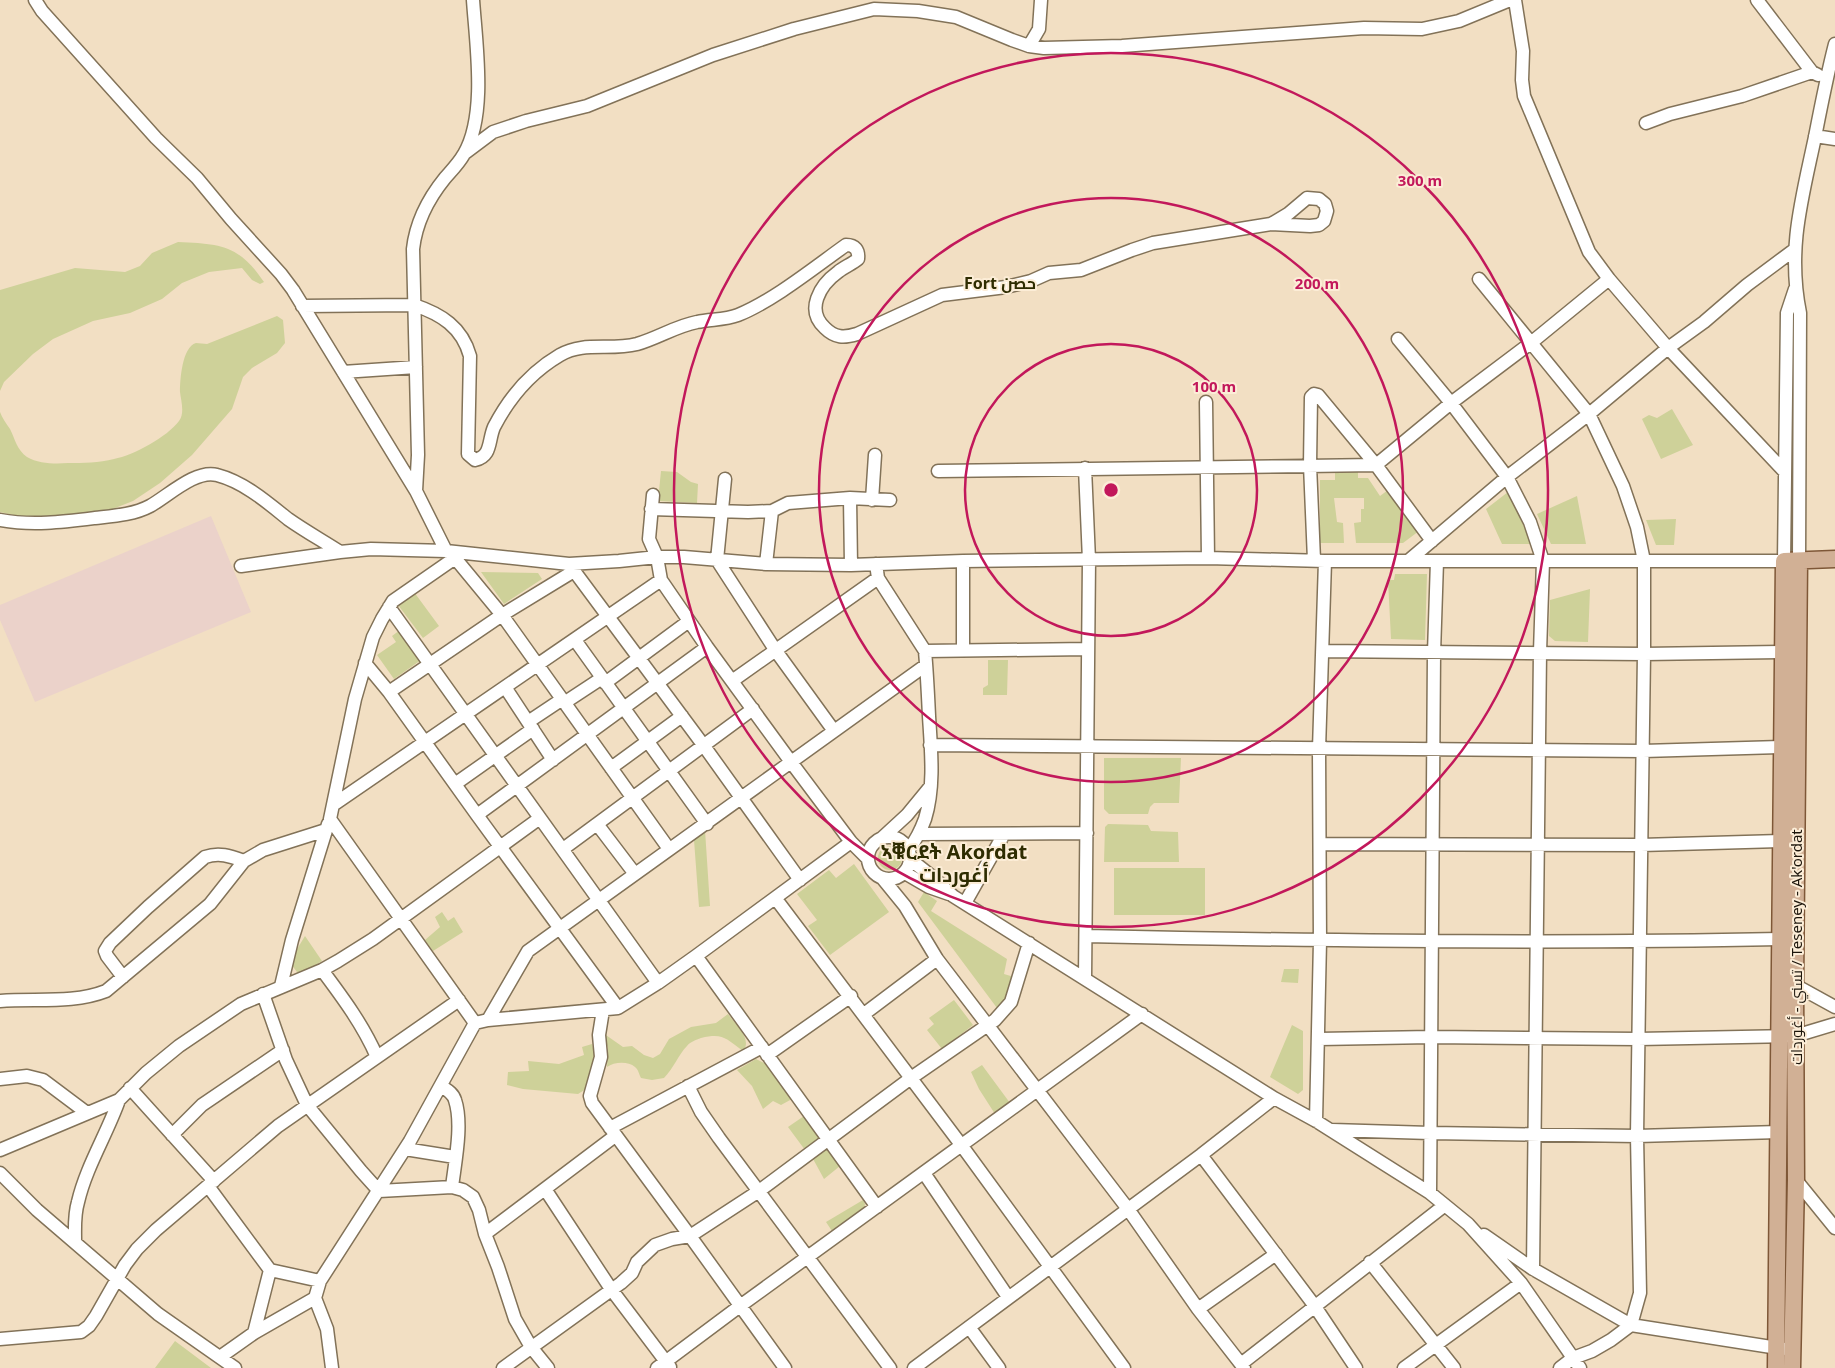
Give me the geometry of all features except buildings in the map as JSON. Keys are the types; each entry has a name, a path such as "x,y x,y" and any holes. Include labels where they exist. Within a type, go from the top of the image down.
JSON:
{"main road":[{"path":"1776,1368 1784,1349 1778,1036 1783,652 1792,562 1835,559"},
{"name":"تسني - أغوردات / Teseney - Ak'ordat","path":"1792,562 1796,1180 1784,1349 1792,1368"}],"street":[{"path":"35,0 42,11 144,124 197,178 231,220 281,274 343,372 453,554 502,615 669,850"},
{"path":"465,153 478,103 478,58 473,0"},
{"path":"1029,46 1039,29 1041,0"},
{"path":"416,491 418,456 414,233 432,195 465,153 493,132 526,121 587,106 713,55 794,30 874,9 918,11 956,17 1029,46 1044,48 1122,46 1364,28 1422,29 1459,21 1510,0"},
{"path":"1515,0 1523,51 1522,80 1526,104 1589,252 1668,348 1785,472"},
{"path":"1757,0 1812,72 1826,80"},
{"path":"1792,562 1800,314 1795,289 1794,250 1801,199 1835,44"},
{"path":"1646,123 1670,114 1742,96 1812,72"},
{"path":"1815,136 1835,139"},
{"path":"302,306 414,305 429,310 456,328 468,348 470,356 468,454 475,460 482,458 488,451 495,427 521,387 550,361 561,354 576,348 631,345 697,322 725,319 739,314 787,287 846,245 852,245 856,249 858,260 838,272 817,296 814,304 819,323 836,336 847,337 942,295 1006,287 1031,281 1049,273 1081,270 1153,243 1271,224"},
{"path":"1408,561 1507,477 1589,414 1668,348 1711,317 1747,285 1794,250"},
{"path":"938,471 1376,465 1451,403 1532,342 1609,278"},
{"path":"1479,279 1589,414 1623,486 1637,527 1644,560 1637,1136 1640,1293 1631,1325 1576,1363 1560,1368"},
{"path":"1792,562 1785,472 1787,313 1795,289"},
{"path":"1398,339 1451,403 1507,477 1530,522 1543,561 1540,652 1533,1269"},
{"path":"343,372 416,366"},
{"path":"1316,1121 1319,1039 1322,651 1319,560 1310,465 1311,397 1314,394 1318,395 1376,465 1432,541"},
{"path":"1206,402 1208,558"},
{"path":"872,500 875,455"},
{"path":"1084,468 1088,560 1085,980"},
{"path":"0,520 16,523 51,524 120,515 144,509 202,474 216,474 237,483 260,497 290,520 340,552"},
{"path":"725,479 717,560 776,651 834,731"},
{"path":"653,495 649,539 657,557 662,580 706,647 851,842 868,859 872,871 883,879 905,906 936,959 1128,1209 1198,1309 1243,1366 1314,1305 1445,1205"},
{"path":"850,498 851,565"},
{"path":"651,510 772,511 788,503 850,498 890,500"},
{"path":"766,564 772,511"},
{"path":"241,566 371,549 453,554 572,568 657,557 766,564 851,565 963,561 1208,558 1408,561 1644,560 1792,562"},
{"path":"281,986 292,940 328,825 355,699 373,637 393,601 453,554"},
{"path":"963,561 963,650"},
{"path":"1430,1193 1434,653 1437,561"},
{"path":"876,564 878,578 924,652 926,665 930,787 925,818 903,875 905,906"},
{"path":"389,692 572,568"},
{"path":"572,568 610,617 800,880"},
{"path":"732,681 878,578"},
{"path":"333,805 662,580"},
{"path":"389,607 658,983"},
{"path":"455,784 496,756 562,701 604,681 689,621"},
{"path":"575,640 707,824"},
{"path":"476,815 706,647"},
{"path":"924,652 1088,649"},
{"path":"1322,651 1644,654 1783,652"},
{"path":"365,663 389,692 476,815 618,1008"},
{"path":"488,1020 525,956 560,927 707,824 741,797 926,665"},
{"path":"505,687 553,760"},
{"path":"563,849 753,709"},
{"path":"611,768 682,716"},
{"path":"930,745 1643,751 1782,747"},
{"path":"868,859 871,846 907,815 930,787"},
{"path":"74,1241 75,1216 84,1181 110,1126 119,1100 146,1073 179,1046 241,1004 322,970 373,938 540,818"},
{"path":"597,824 634,874"},
{"path":"0,1001 95,996 106,991 210,904 244,861 263,850 328,825"},
{"path":"328,825 401,918 475,1023"},
{"path":"918,834 1087,833"},
{"path":"965,904 1004,834"},
{"path":"882,838 892,837 902,841 910,854 953,896 965,904 1274,1098 1316,1121 1430,1193 1468,1224 1533,1269 1631,1325 1784,1349"},
{"path":"1320,844 1641,845 1781,841"},
{"path":"332,1368 327,1329 315,1298 320,1281 405,1149 475,1023 488,1020 618,1008 696,956 851,842"},
{"path":"123,977 107,956 105,950 110,943 205,857 214,854 244,861"},
{"path":"883,879 889,880 903,875 953,896"},
{"path":"776,899 851,996 1124,1368"},
{"path":"1086,936 1320,941 1640,942 1780,938"},
{"path":"504,1368 611,1289 622,1283 632,1273 637,1262 654,1245 690,1236 759,1191 911,1078 995,1020 1010,1002 1029,944"},
{"path":"696,956 877,1207"},
{"path":"864,1014 936,959"},
{"path":"322,970 349,1006 377,1057"},
{"path":"1795,985 1835,1007"},
{"path":"263,994 283,1050 307,1105 360,1171 379,1191 452,1187 463,1190 474,1197 484,1234 498,1267 515,1319 531,1348 548,1368"},
{"path":"484,1234 545,1189 612,1132 688,1086 764,1051 851,996"},
{"path":"0,1339 81,1332 89,1326 96,1316 137,1249 156,1230 278,1126 459,1000"},
{"path":"603,1010 599,1035 601,1057 590,1096 592,1103 784,1368"},
{"path":"545,1189 664,1366 740,1306 1038,1092 1142,1014"},
{"path":"1319,1039 1431,1037 1638,1039 1795,1036 1835,1024"},
{"path":"172,1135 202,1105 283,1050"},
{"path":"0,1079 28,1076 43,1080 87,1113"},
{"path":"441,1086 452,1093 458,1121 452,1187"},
{"path":"688,1086 701,1112 890,1368"},
{"path":"130,1088 172,1135 211,1184 270,1270 320,1281"},
{"path":"914,1368 1201,1155 1274,1098"},
{"path":"0,1150 119,1100"},
{"path":"1329,1130 1637,1136 1779,1132"},
{"path":"405,1149 455,1157"},
{"path":"1201,1155 1314,1305 1356,1368"},
{"path":"0,1173 31,1204 158,1314 235,1368"},
{"path":"924,1173 1008,1297"},
{"path":"1796,1180 1835,1228"},
{"path":"1468,1224 1521,1283 1576,1363"},
{"path":"1198,1309 1276,1254"},
{"path":"1370,1262 1454,1368"},
{"path":"254,1333 270,1270"},
{"path":"1404,1368 1521,1283"},
{"path":"220,1357 254,1333 315,1298"},
{"path":"969,1327 999,1368"}],"shaded area":[{"path":"211,516 251,612 35,702 0,620 0,605"}],"green space":[{"path":"178,242 206,244 228,249 246,260 264,282 260,284 252,280 242,268 209,272 182,283 162,299 130,313 93,321 53,339 33,354 4,382 0,391 0,290 75,268 125,272 140,266 152,253"},
{"path":"277,316 283,320 285,343 277,353 252,368 243,377 232,409 192,455 160,483 133,501 105,512 31,519 0,512 0,412 19,448 27,457 32,459 53,463 85,463 122,457 158,439 174,427 181,418 181,372 185,357 191,346 196,343 207,344"},
{"path":"1672,409 1693,445 1661,459 1642,419 1649,415 1657,418"},
{"path":"661,471 677,472 691,482 698,484 697,503 658,501"},
{"path":"1335,471 1358,471 1358,478 1368,478 1380,496 1388,490 1419,531 1403,543 1356,543 1354,523 1361,522 1361,509 1364,509 1364,498 1334,498 1337,522 1343,523 1344,543 1320,543 1320,480 1335,480"},
{"path":"1508,492 1532,544 1502,544 1486,509"},
{"path":"1577,496 1586,544 1551,544 1537,514"},
{"path":"1676,519 1674,545 1656,545 1646,520"},
{"path":"481,572 538,573 542,579 504,604"},
{"path":"1395,574 1427,574 1425,640 1391,639 1388,580 1394,580"},
{"path":"1590,589 1588,642 1555,641 1549,636 1550,600"},
{"path":"414,592 439,626 423,638 398,605"},
{"path":"400,630 421,660 394,679 377,655 396,642 392,636"},
{"path":"988,660 1008,660 1007,695 983,695 983,688 988,685"},
{"path":"1104,758 1181,758 1179,803 1154,803 1150,807 1148,814 1109,814 1104,809"},
{"path":"1108,824 1148,825 1151,831 1178,832 1179,862 1104,862 1105,827"},
{"path":"705,830 710,906 699,907 694,840"},
{"path":"890,846 895,847 901,853 901,863 895,869 890,870 885,869 879,863 878,858 879,853 885,847"},
{"path":"854,864 889,912 830,955 808,926 817,920 797,894 829,870 836,878"},
{"path":"1114,868 1205,868 1205,915 1114,915"},
{"path":"924,892 937,901 931,911 1007,959 1004,974 1014,977 1009,1000 997,1008 918,902"},
{"path":"442,912 448,921 454,917 463,932 433,951 425,940 440,927 435,917"},
{"path":"305,936 322,961 302,973 297,972 291,964 291,959"},
{"path":"1284,969 1299,969 1298,983 1281,982"},
{"path":"954,1000 973,1025 942,1049 927,1030 934,1024 929,1018"},
{"path":"728,1014 744,1037 746,1046 743,1051 724,1038 714,1036 691,1042 664,1078 652,1080 641,1078 636,1068 625,1063 617,1063 607,1067 608,1048 603,1033 623,1047 632,1046 644,1055 653,1058 660,1054 669,1039 691,1027 716,1023"},
{"path":"1292,1025 1303,1031 1303,1090 1298,1094 1270,1077"},
{"path":"592,1044 595,1057 586,1089 578,1094 523,1089 507,1085 508,1072 529,1071 528,1061 559,1064 584,1055 582,1047"},
{"path":"756,1059 768,1065 792,1099 781,1105 773,1101 763,1109 752,1086 737,1070"},
{"path":"982,1065 1010,1103 995,1114 971,1072"},
{"path":"804,1116 820,1140 805,1150 788,1127"},
{"path":"827,1148 840,1166 824,1179 812,1157"},
{"path":"863,1200 864,1208 832,1231 826,1222"},
{"path":"175,1341 211,1368 155,1368"}],"district":[{"name":"Fort حصن","path":"1000,283"},
{"name":"ኣቑርደት Akordat أغوردات","path":"954,862"}]}
